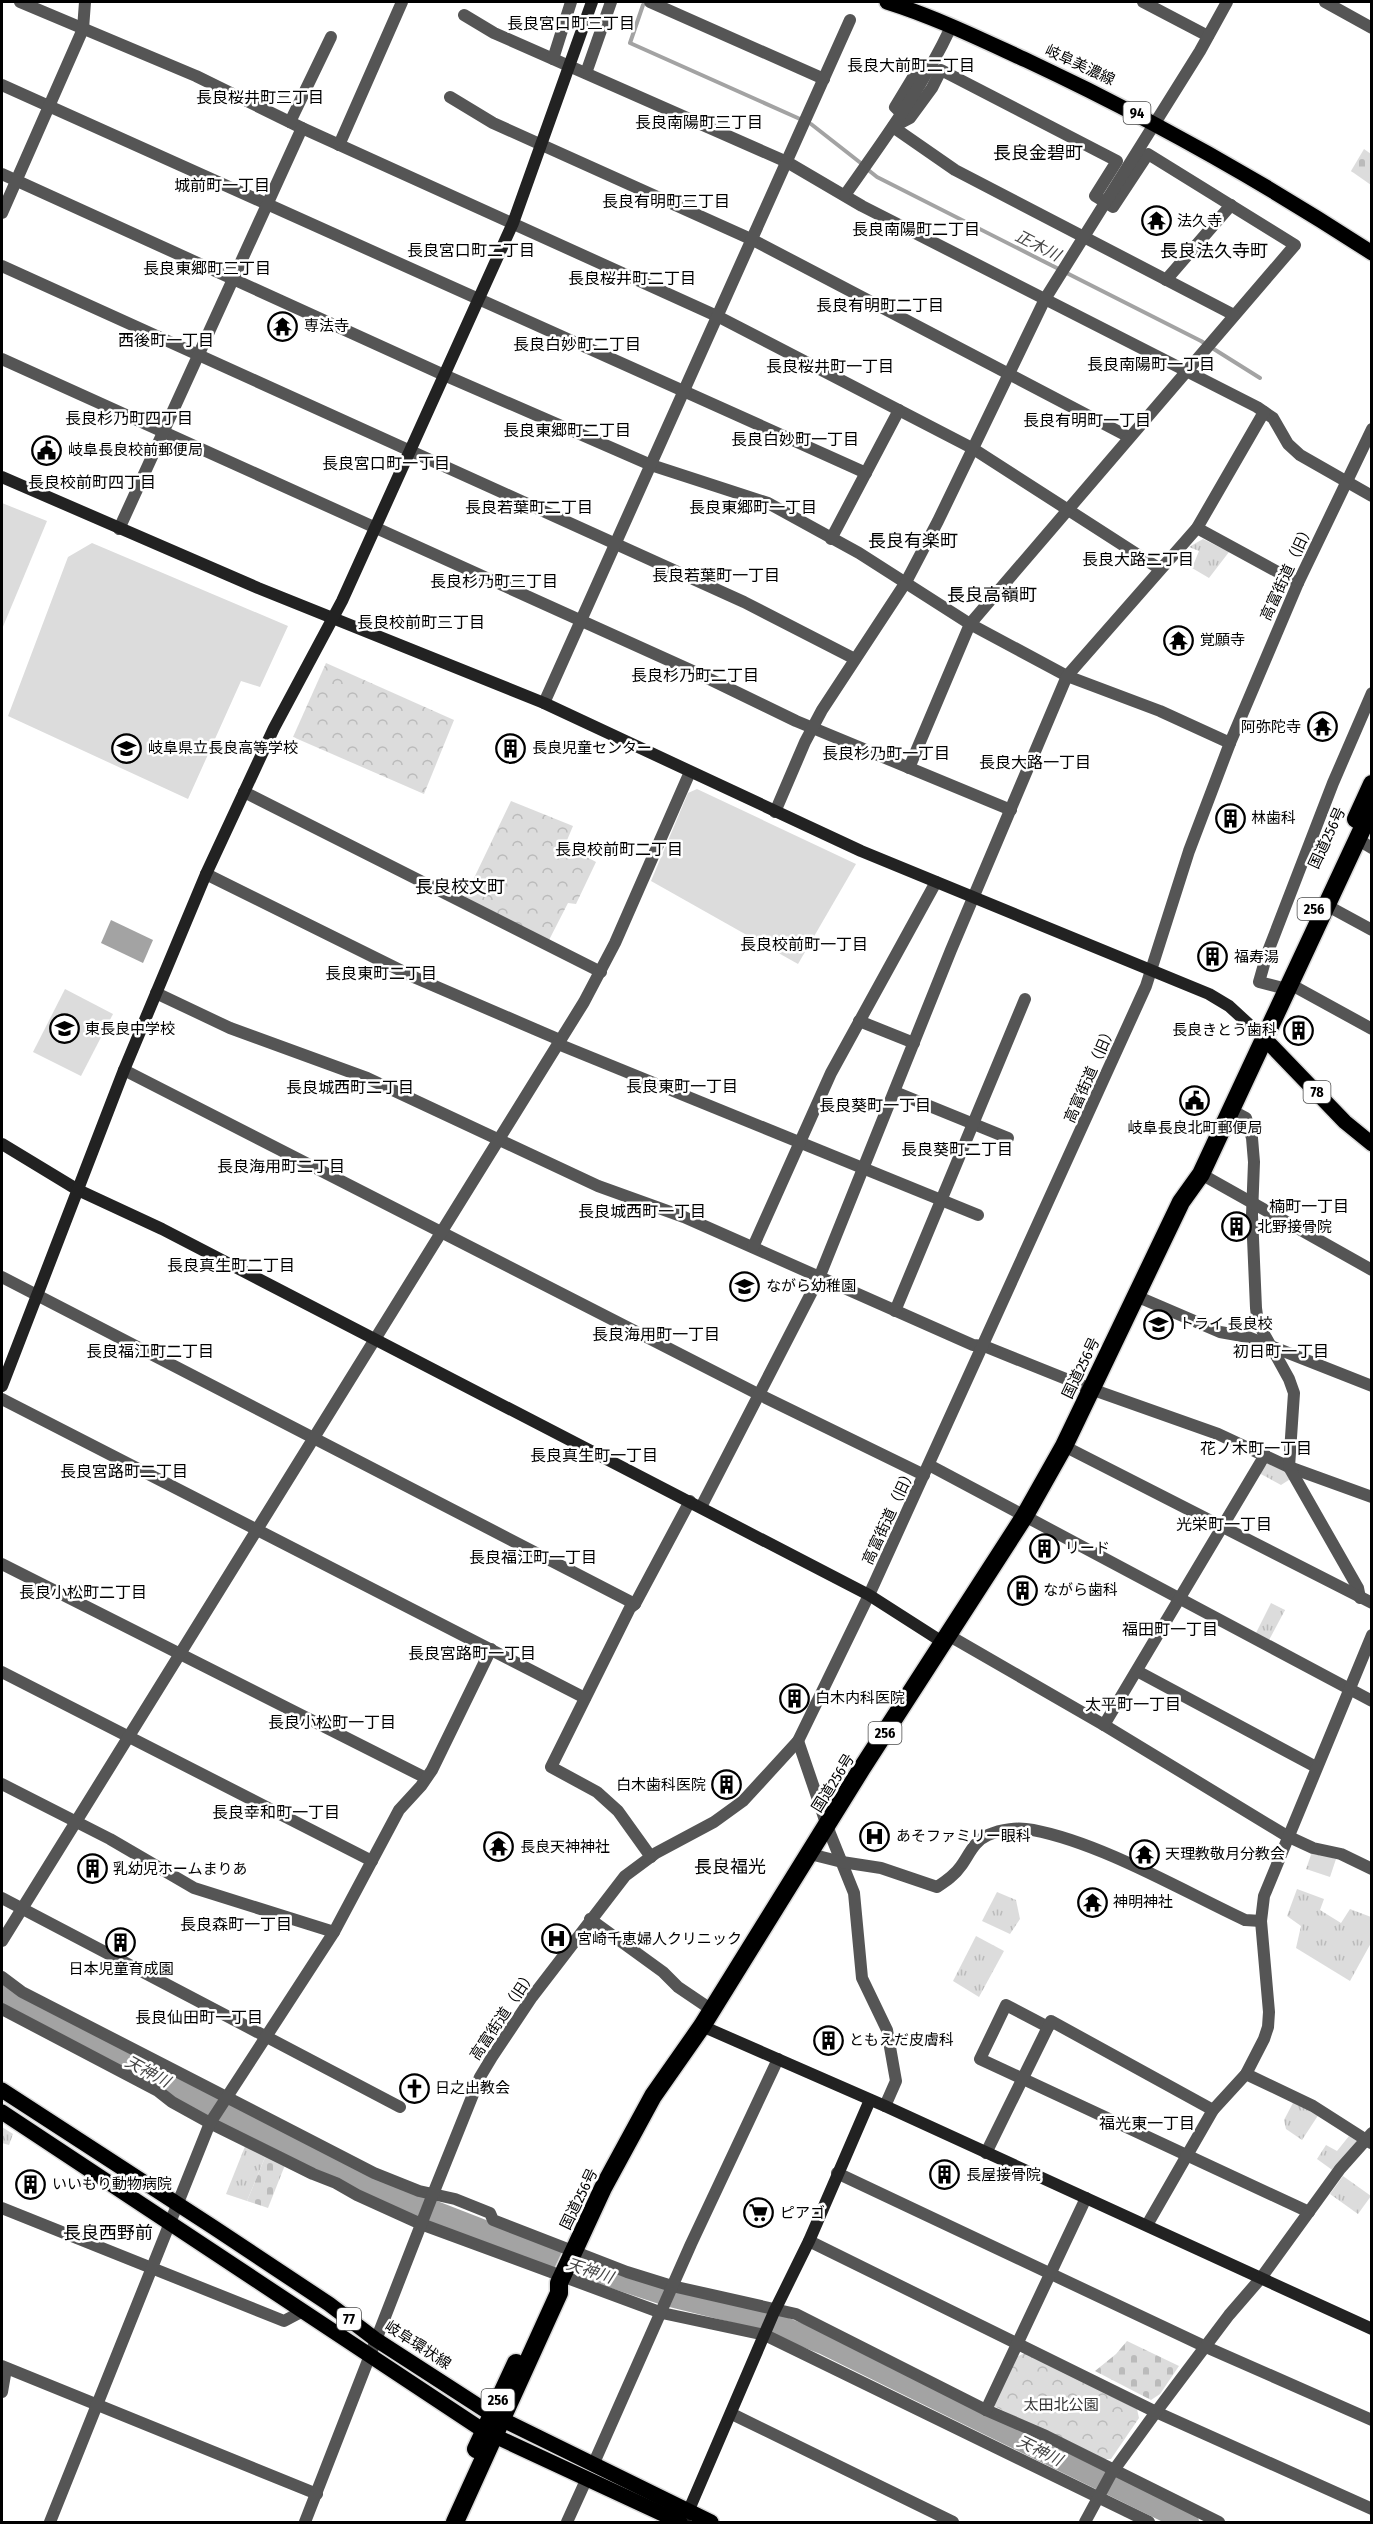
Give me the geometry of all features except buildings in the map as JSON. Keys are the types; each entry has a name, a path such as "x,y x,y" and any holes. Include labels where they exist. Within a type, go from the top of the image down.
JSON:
{"highway":[{"name":"国道256号","path":"1285,986 1371,784"},
{"name":"国道256号","path":"1181,1202 1189,1172 1261,1036 1326,905 1364,843 1371,808"},
{"name":"国道256号","path":"455,2523 551,2289 566,2267 603,2188 653,2096 707,2018 1024,1516 1064,1446 1181,1202 1201,1174 1231,1110 1261,1036"},
{"name":"国道256号","path":"444,2523 493,2426"}],"main road":[{"name":"岐阜美濃線","path":"887,2 951,27 1155,122 1256,180 1371,253"},
{"name":"78","path":"1261,1036 1345,1122 1371,1144"},
{"name":"岐阜環状線","path":"2,2090 329,2304 493,2426"},
{"name":"岐阜環状線","path":"2,2112 369,2356 493,2426 590,2471 684,2519 711,2523"}],"street":[{"path":"20,2 196,76 302,128 718,317 972,448 1160,569"},
{"path":"2,213 83,29 85,2"},
{"path":"339,145 402,2"},
{"path":"553,59 571,2"},
{"path":"2,1386 124,1070 206,874 274,728 333,617 375,528 513,223 592,2"},
{"path":"585,73 611,2"},
{"path":"650,2 824,79"},
{"path":"1143,2 1208,36"},
{"path":"775,812 812,728 906,582 939,521 1045,299 1227,2"},
{"path":"1325,2 1371,28"},
{"path":"464,15 494,33 788,162 845,195 1264,412 1273,418 1288,444 1300,454 1371,496"},
{"path":"544,703 788,162 849,21"},
{"path":"845,195 902,114 951,27"},
{"path":"290,122 331,37"},
{"path":"902,114 895,107 918,69"},
{"path":"893,127 910,118 932,88 941,70 1117,161 1095,196 1113,207 1148,154 1295,245 970,624 909,768"},
{"path":"2,85 866,473"},
{"path":"450,97 493,123 753,240 1009,372 1129,437"},
{"path":"893,127 955,170 1234,315"},
{"path":"119,529 302,128"},
{"path":"2,174 444,375 651,465 768,502 906,582 970,624 1067,676 1160,711 1230,743"},
{"path":"1166,280 1232,205"},
{"path":"2,266 744,602 855,659"},
{"path":"2,359 812,728 1011,810"},
{"path":"831,538 898,410"},
{"path":"651,1857 618,1811 597,1792 551,1767 630,1608 635,1604 695,1504 758,1394 819,1278 973,897 1067,676 1197,528 1264,412"},
{"name":"高富街道（旧）","path":"305,2523 375,2339 480,2077 513,2024 590,1919 625,1876 651,1857 714,1822 743,1801 798,1741 927,1470 1141,996 1189,851 1230,743 1298,583 1371,429"},
{"path":"2,477 258,588 544,703 775,812 936,882 1220,999 1261,1036"},
{"path":"1197,528 1298,583"},
{"path":"1371,693 1333,783 1267,954 1259,982 1285,986 1371,1029"},
{"path":"2,1941 311,1439 443,1232 601,972 690,772"},
{"path":"244,792 601,972"},
{"path":"206,874 416,978 559,1042 801,1145 864,1167 940,1201 978,1215"},
{"path":"753,1248 831,1074 936,882"},
{"path":"1326,905 1371,930"},
{"path":"156,993 230,1028 367,1078 597,1186 684,1217 973,1346 984,1346 1091,1389 1218,1434 1289,1467 1371,1497"},
{"path":"895,1311 1025,999"},
{"path":"859,1021 914,1043"},
{"path":"124,1070 758,1394 1024,1516 1371,1701"},
{"path":"894,1092 1008,1138"},
{"path":"1231,1110 1246,1118 1251,1138 1254,1162 1252,1205 1258,1323 1268,1345 1289,1379 1294,1393 1289,1467 1366,1601"},
{"path":"2,1144 78,1190 147,1221 869,1595 1104,1725 1287,1836 1313,1848 1341,1854 1371,1869"},
{"path":"1201,1174 1252,1205 1371,1270"},
{"path":"2,1277 311,1439 635,1604"},
{"path":"1136,1296 1220,1332 1248,1337 1371,1386"},
{"path":"2,1399 585,1698"},
{"path":"1064,1446 1366,1601"},
{"path":"1104,1725 1265,1455"},
{"path":"2,1564 426,1778"},
{"path":"1147,2225 1213,2110 1246,2074 1268,2027 1261,1921 1264,1896 1371,1635"},
{"path":"50,2523 210,2122 334,1932 399,1810 426,1778 491,1649"},
{"path":"1137,1671 1316,1767"},
{"path":"2,1672 372,1861"},
{"path":"798,1741 827,1826 854,1893 862,1978 887,2030 896,2081 885,2106"},
{"path":"2,1784 110,1839 194,1888 334,1932"},
{"path":"810,1854 881,1868 937,1887 948,1880 961,1866 970,1849 984,1837 1016,1828 1033,1830 1086,1846 1123,1861 1245,1920 1261,1921"},
{"path":"2,1898 400,2107"},
{"path":"590,1919 663,1972 707,2018 778,2059 1147,2225 1371,2329"},
{"path":"2,1977 22,1992 224,2099 374,2173 432,2196 455,2199 490,2213 493,2220 533,2235 566,2267 627,2272 672,2286 796,2314 986,2410 1046,2436 1112,2472 1219,2523"},
{"path":"1048,2027 1006,2005 980,2059 1309,2212"},
{"path":"2,2009 158,2091 172,2102 210,2122 313,2174 421,2224 566,2267 662,2313 766,2333 1099,2496 1149,2523"},
{"path":"986,2152 1051,2021 1213,2110"},
{"path":"567,2523 672,2286 778,2059"},
{"path":"1085,2523 1112,2472 1156,2412 1229,2315 1261,2278 1340,2169 1369,2139 1313,2106 1246,2074"},
{"path":"684,2519 870,2100"},
{"path":"837,2173 1206,2347 1371,2420"},
{"path":"986,2410 1086,2198"},
{"path":"2,2208 284,2321 301,2312"},
{"path":"809,2241 1156,2412 1371,2509"},
{"path":"2,2392 4,2368 317,2494"},
{"path":"732,2414 953,2523"}],"green space":[{"path":"1364,149 1371,154 1371,185 1351,171"},
{"path":"2,503 47,521 2,629"},
{"path":"1203,539 1229,552 1209,578 1192,568 1199,551 1189,547"},
{"path":"92,543 288,626 260,687 241,681 188,799 8,716 68,557"},
{"path":"326,663 454,720 424,794 293,737"},
{"path":"697,789 856,864 798,964 651,881 688,793"},
{"path":"511,801 573,826 565,845 596,862 576,904 568,903 548,942 464,899"},
{"path":"65,989 113,1014 81,1076 33,1052"},
{"path":"1268,1463 1290,1473 1292,1478 1281,1485 1259,1473"},
{"path":"1271,1603 1285,1610 1269,1640 1256,1633"},
{"path":"1312,1852 1336,1859 1330,1877 1306,1869"},
{"path":"1297,1889 1324,1899 1320,1910 1341,1923 1350,1909 1371,1917 1371,1943 1350,1981 1296,1948 1301,1926 1287,1916"},
{"path":"997,1892 1016,1900 1020,1919 1010,1934 982,1921"},
{"path":"976,1936 1004,1951 979,1997 953,1981"},
{"path":"1294,2101 1319,2114 1302,2140 1286,2129 1284,2120"},
{"path":"2,2127 13,2134 9,2145 2,2143"},
{"path":"1349,2136 1357,2141 1335,2172 1317,2159 1326,2145 1337,2151"},
{"path":"246,2144 266,2155 247,2201 226,2194"},
{"path":"266,2155 285,2165 268,2208 247,2201"},
{"path":"1343,2176 1371,2196 1358,2214 1330,2194"},
{"path":"1127,2341 1179,2366 1160,2394 1151,2400 1095,2371 1116,2354"},
{"name":"太田北公園","path":"1025,2353 1137,2409 1139,2418 1111,2459 1101,2459 994,2406 1016,2357"}],"shaded area":[{"path":"111,920 153,940 143,963 101,943"}],"waterway":[{"name":"正木川","path":"643,5 630,43 800,119"},
{"name":"正木川","path":"811,124 862,164"},
{"name":"正木川","path":"867,169 877,177 1201,341 1260,378"},
{"name":"天神川","path":"2,1995 40,2018 331,2167 412,2203 546,2255 667,2295 756,2317 825,2344 1188,2522"}],"place":[{"name":"法久寺","path":"1156,221"},
{"name":"専法寺","path":"283,326"},
{"name":"岐阜長良校前郵便局","path":"47,450"},
{"name":"覚願寺","path":"1179,640"},
{"name":"阿弥陀寺","path":"1322,727"},
{"name":"岐阜県立長良高等学校","path":"127,748"},
{"name":"長良児童センター","path":"511,748"},
{"name":"林歯科","path":"1230,818"},
{"name":"福寿湯","path":"1213,957"},
{"name":"東長良中学校","path":"64,1029"},
{"name":"長良きとう歯科","path":"1298,1030"},
{"name":"岐阜長良北町郵便局","path":"1195,1101"},
{"name":"北野接骨院","path":"1236,1227"},
{"name":"ながら幼稚園","path":"745,1286"},
{"name":"トライ 長良校","path":"1158,1324"},
{"name":"リード","path":"1044,1548"},
{"name":"ながら歯科","path":"1022,1590"},
{"name":"白木内科医院","path":"794,1698"},
{"name":"白木歯科医院","path":"727,1785"},
{"name":"あそファミリー眼科","path":"875,1836"},
{"name":"長良天神神社","path":"499,1847"},
{"name":"天理教敬月分教会","path":"1144,1854"},
{"name":"乳幼児ホームまりあ","path":"92,1869"},
{"name":"神明神社","path":"1092,1902"},
{"name":"宮崎千恵婦人クリニック","path":"556,1939"},
{"name":"日本児童育成園","path":"121,1942"},
{"name":"ともえだ皮膚科","path":"828,2040"},
{"name":"日之出教会","path":"414,2088"},
{"name":"長屋接骨院","path":"945,2175"},
{"name":"いいもり動物病院","path":"31,2184"},
{"name":"ピアゴ","path":"759,2213"}],"district":[{"name":"長良宮口町三丁目","path":"571,23"},
{"name":"長良大前町二丁目","path":"911,65"},
{"name":"長良桜井町三丁目","path":"260,97"},
{"name":"長良南陽町三丁目","path":"699,122"},
{"name":"長良金碧町","path":"1038,153"},
{"name":"城前町一丁目","path":"222,185"},
{"name":"長良有明町三丁目","path":"666,201"},
{"name":"長良南陽町二丁目","path":"916,229"},
{"name":"長良宮口町二丁目","path":"471,250"},
{"name":"長良法久寺町","path":"1214,251"},
{"name":"長良東郷町三丁目","path":"207,268"},
{"name":"長良桜井町二丁目","path":"632,278"},
{"name":"長良有明町二丁目","path":"880,305"},
{"name":"西後町一丁目","path":"166,340"},
{"name":"長良白妙町二丁目","path":"577,344"},
{"name":"長良南陽町一丁目","path":"1151,364"},
{"name":"長良桜井町一丁目","path":"830,366"},
{"name":"長良杉乃町四丁目","path":"129,418"},
{"name":"長良有明町一丁目","path":"1087,420"},
{"name":"長良東郷町二丁目","path":"567,430"},
{"name":"長良白妙町一丁目","path":"795,439"},
{"name":"長良宮口町一丁目","path":"386,463"},
{"name":"長良校前町四丁目","path":"92,482"},
{"name":"長良若葉町二丁目","path":"529,507"},
{"name":"長良東郷町一丁目","path":"753,507"},
{"name":"長良有楽町","path":"913,541"},
{"name":"長良大路二丁目","path":"1138,559"},
{"name":"長良若葉町一丁目","path":"716,575"},
{"name":"長良杉乃町三丁目","path":"494,581"},
{"name":"長良高嶺町","path":"992,595"},
{"name":"長良校前町三丁目","path":"421,622"},
{"name":"長良杉乃町二丁目","path":"695,675"},
{"name":"長良杉乃町一丁目","path":"886,753"},
{"name":"長良大路一丁目","path":"1035,762"},
{"name":"長良校前町二丁目","path":"619,849"},
{"name":"長良校文町","path":"460,887"},
{"name":"長良校前町一丁目","path":"804,944"},
{"name":"長良東町二丁目","path":"381,973"},
{"name":"長良東町一丁目","path":"682,1086"},
{"name":"長良城西町二丁目","path":"350,1087"},
{"name":"長良葵町一丁目","path":"875,1105"},
{"name":"長良葵町二丁目","path":"957,1149"},
{"name":"長良海用町二丁目","path":"281,1166"},
{"name":"楠町一丁目","path":"1309,1206"},
{"name":"長良城西町一丁目","path":"642,1211"},
{"name":"長良真生町二丁目","path":"231,1265"},
{"name":"長良海用町一丁目","path":"656,1334"},
{"name":"長良福江町二丁目","path":"150,1351"},
{"name":"初日町一丁目","path":"1281,1351"},
{"name":"花ノ木町一丁目","path":"1256,1448"},
{"name":"長良真生町一丁目","path":"594,1455"},
{"name":"長良宮路町二丁目","path":"124,1471"},
{"name":"光栄町一丁目","path":"1224,1524"},
{"name":"長良福江町一丁目","path":"533,1557"},
{"name":"長良小松町二丁目","path":"83,1592"},
{"name":"福田町一丁目","path":"1170,1629"},
{"name":"長良宮路町一丁目","path":"472,1653"},
{"name":"太平町一丁目","path":"1133,1704"},
{"name":"長良小松町一丁目","path":"332,1722"},
{"name":"長良幸和町一丁目","path":"276,1812"},
{"name":"長良福光","path":"730,1867"},
{"name":"長良森町一丁目","path":"236,1924"},
{"name":"長良仙田町一丁目","path":"199,2017"},
{"name":"福光東一丁目","path":"1147,2123"},
{"name":"長良西野前","path":"108,2233"}]}
